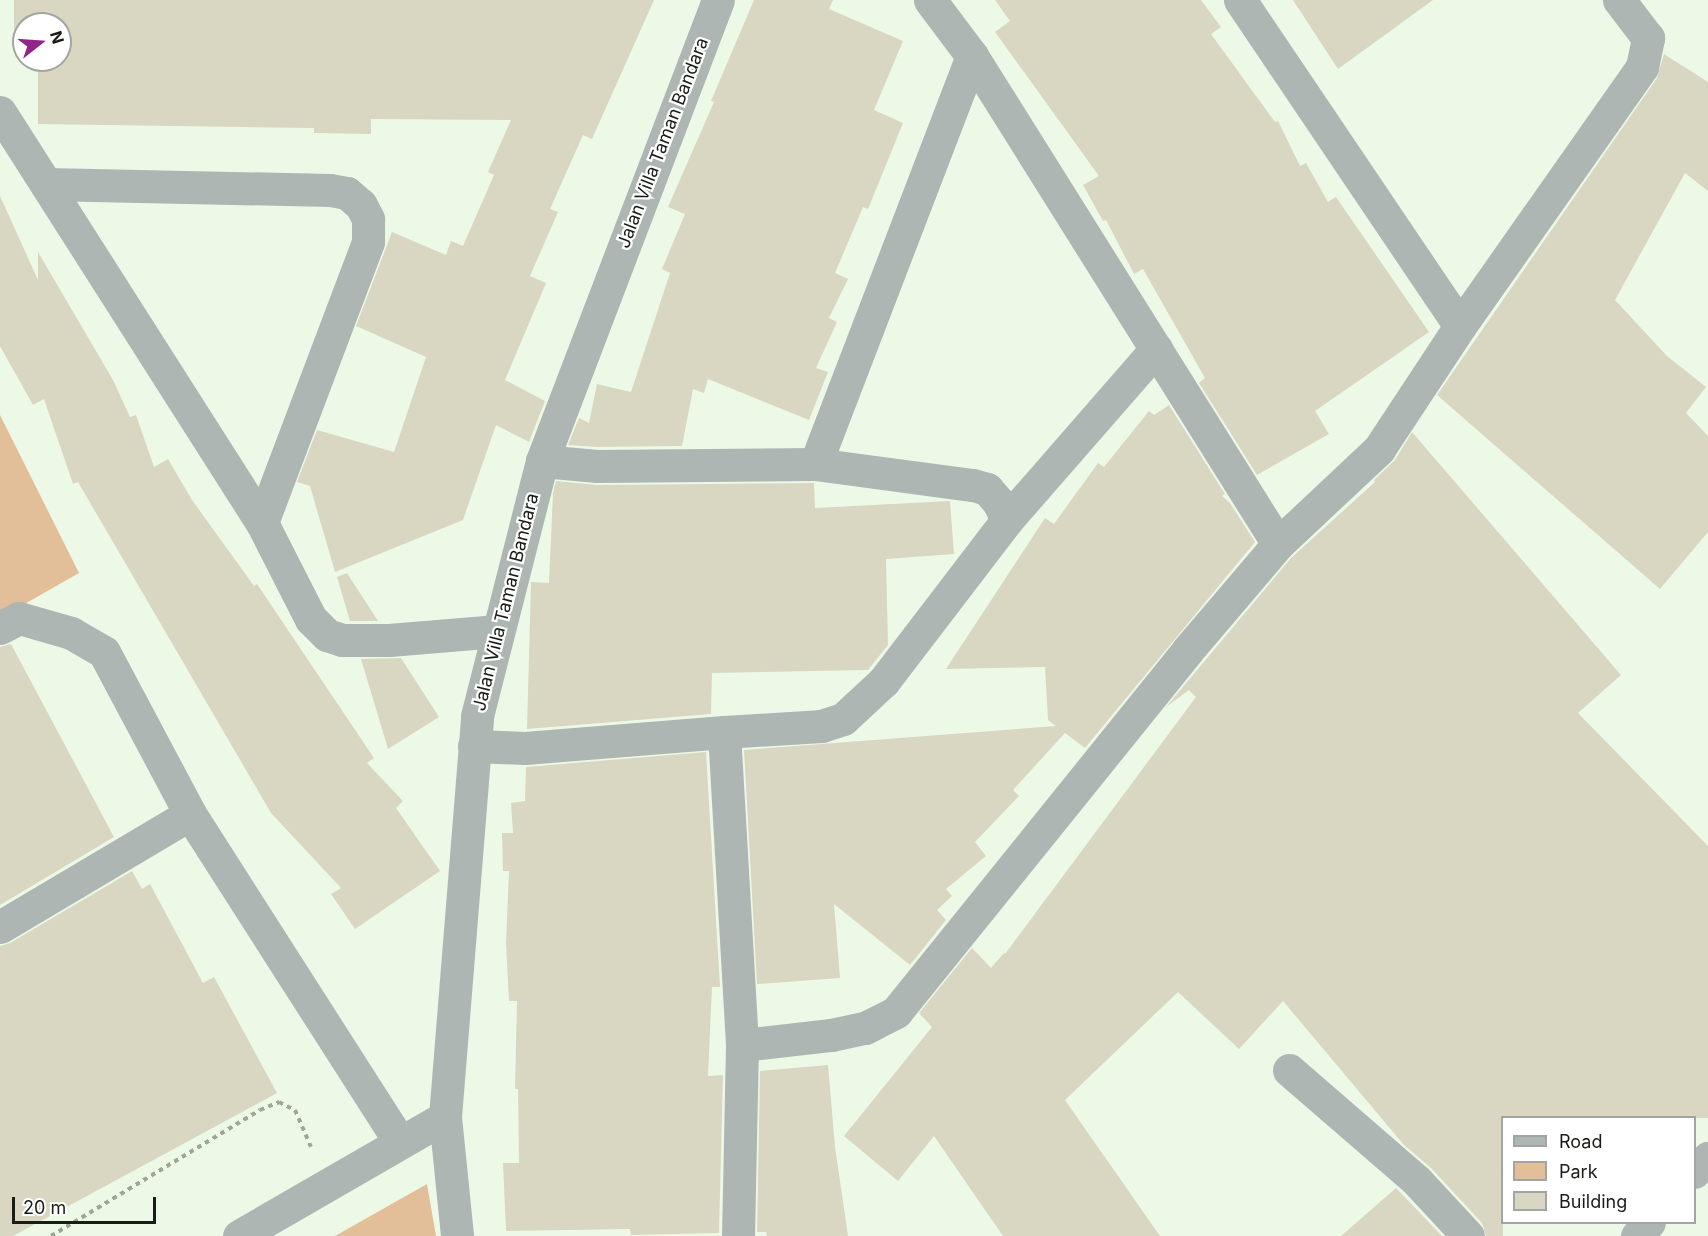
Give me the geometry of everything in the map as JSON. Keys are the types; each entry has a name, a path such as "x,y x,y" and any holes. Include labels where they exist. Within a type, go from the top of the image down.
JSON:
{"street":[{"name":"Jalan Villa Taman Bandara","path":"457,1236 445,1117 477,716 542,461 718,0"},
{"path":"930,0 972,56 1278,544"},
{"path":"1240,0 1460,326"},
{"path":"742,1045 865,1029 896,1012 1187,651 1278,544 1379,449 1460,326 1642,67 1648,38 1619,0"},
{"path":"815,464 972,56"},
{"path":"0,112 262,523 311,619 327,635 342,640 389,640 498,631"},
{"path":"46,184 330,190 347,193 361,205 368,219 368,242 262,523"},
{"path":"474,746 525,748 822,726 843,719 884,681 1007,520 1156,349"},
{"path":"542,461 597,466 815,464 973,485 987,489 999,503 1007,520"},
{"path":"0,628 19,618 71,633 104,652 190,814 400,1142"},
{"path":"724,732 742,1045 738,1236"},
{"path":"0,927 190,814"},
{"path":"1289,1070 1417,1180 1468,1236"},
{"path":"239,1236 445,1117"},
{"path":"1696,1171 1708,1158"},
{"path":"1637,1236 1647,1224"}],"path":[{"path":"51,1236 260,1110 279,1102 295,1110 327,1184"}],"green space":[{"path":"0,415 79,573 0,618"},
{"path":"427,1184 436,1236 335,1236"}],"building":[{"path":"14,0 654,0 592,139 583,135 550,209 558,212 530,276 546,283 505,380 545,401 529,442 496,425 463,520 335,572 310,486 297,482 317,430 394,452 426,357 356,326 392,232 446,255 451,241 463,246 494,175 488,172 511,120 371,119 371,134 314,133 314,128 38,124 38,72 72,72 72,12 14,12"},
{"path":"754,0 833,0 829,9 903,41 874,110 903,123 868,209 863,207 835,273 848,279 829,318 837,322 816,368 828,372 809,420 708,379 704,393 693,389 682,446 568,445 579,418 589,423 597,384 631,392 670,273 662,269 685,214 668,207 714,102 711,101"},
{"path":"995,0 1201,0 1221,27 1211,34 1275,122 1278,121 1300,166 1306,163 1328,202 1336,197 1429,332 1315,411 1329,434 1257,475 1199,383 1205,378 1143,269 1134,274 1106,220 1103,221 1083,185 1099,176 995,32 1010,21"},
{"path":"1293,0 1433,0 1338,69"},
{"path":"1664,54 1708,82 1708,191 1685,173 1615,300 1667,356 1706,387 1686,413 1708,436 1708,532 1660,589 1437,395 1657,78"},
{"path":"0,196 38,280 38,252 113,380 130,417 136,415 154,467 168,459 192,500 254,586 257,584 374,758 367,763 403,801 396,808 440,871 355,929 331,894 341,888 271,813 78,482 73,484 44,399 33,405 0,346"},
{"path":"1169,405 1225,494 1222,496 1230,503 1255,542 1085,748 1065,733 1013,790 1019,796 975,842 986,856 946,889 952,896 937,910 946,920 910,965 834,904 840,978 757,984 744,750 1056,726 1048,720 1045,667 946,669 1045,518 1054,524 1098,463 1104,467 1149,411 1154,415"},
{"path":"1412,432 1621,675 1578,713 1708,846 1708,1118 1696,1118 1696,1116 1501,1116 1503,1236 1486,1236 1482,1223 1431,1168 1404,1145 1283,1001 1239,1049 1178,992 1065,1100 1160,1236 1003,1236 934,1136 898,1181 844,1136 932,1027 919,1013 972,948 991,968 1005,954 1196,697 1189,690 1166,707 1291,558 1375,482 1374,480 1395,460"},
{"path":"556,481 597,485 814,483 815,508 950,501 954,554 886,559 888,645 868,670 712,673 711,714 527,729 531,582 549,583 553,493"},
{"path":"347,573 378,621 350,621 337,577"},
{"path":"11,644 114,837 0,905 0,647"},
{"path":"401,658 439,717 388,749 361,659"},
{"path":"706,752 720,987 712,987 708,1076 723,1075 719,1233 631,1235 630,1229 506,1231 503,1163 519,1163 518,1089 515,1089 517,1001 509,1001 506,943 509,871 503,871 502,833 513,833 511,803 525,801 526,767"},
{"path":"132,871 142,889 150,884 203,983 214,977 277,1093 13,1236 0,1236 0,946 10,943"},
{"path":"828,1065 835,1147 848,1236 767,1236 766,1232 757,1232 760,1071"},
{"path":"1396,1188 1442,1236 1341,1236"}]}
